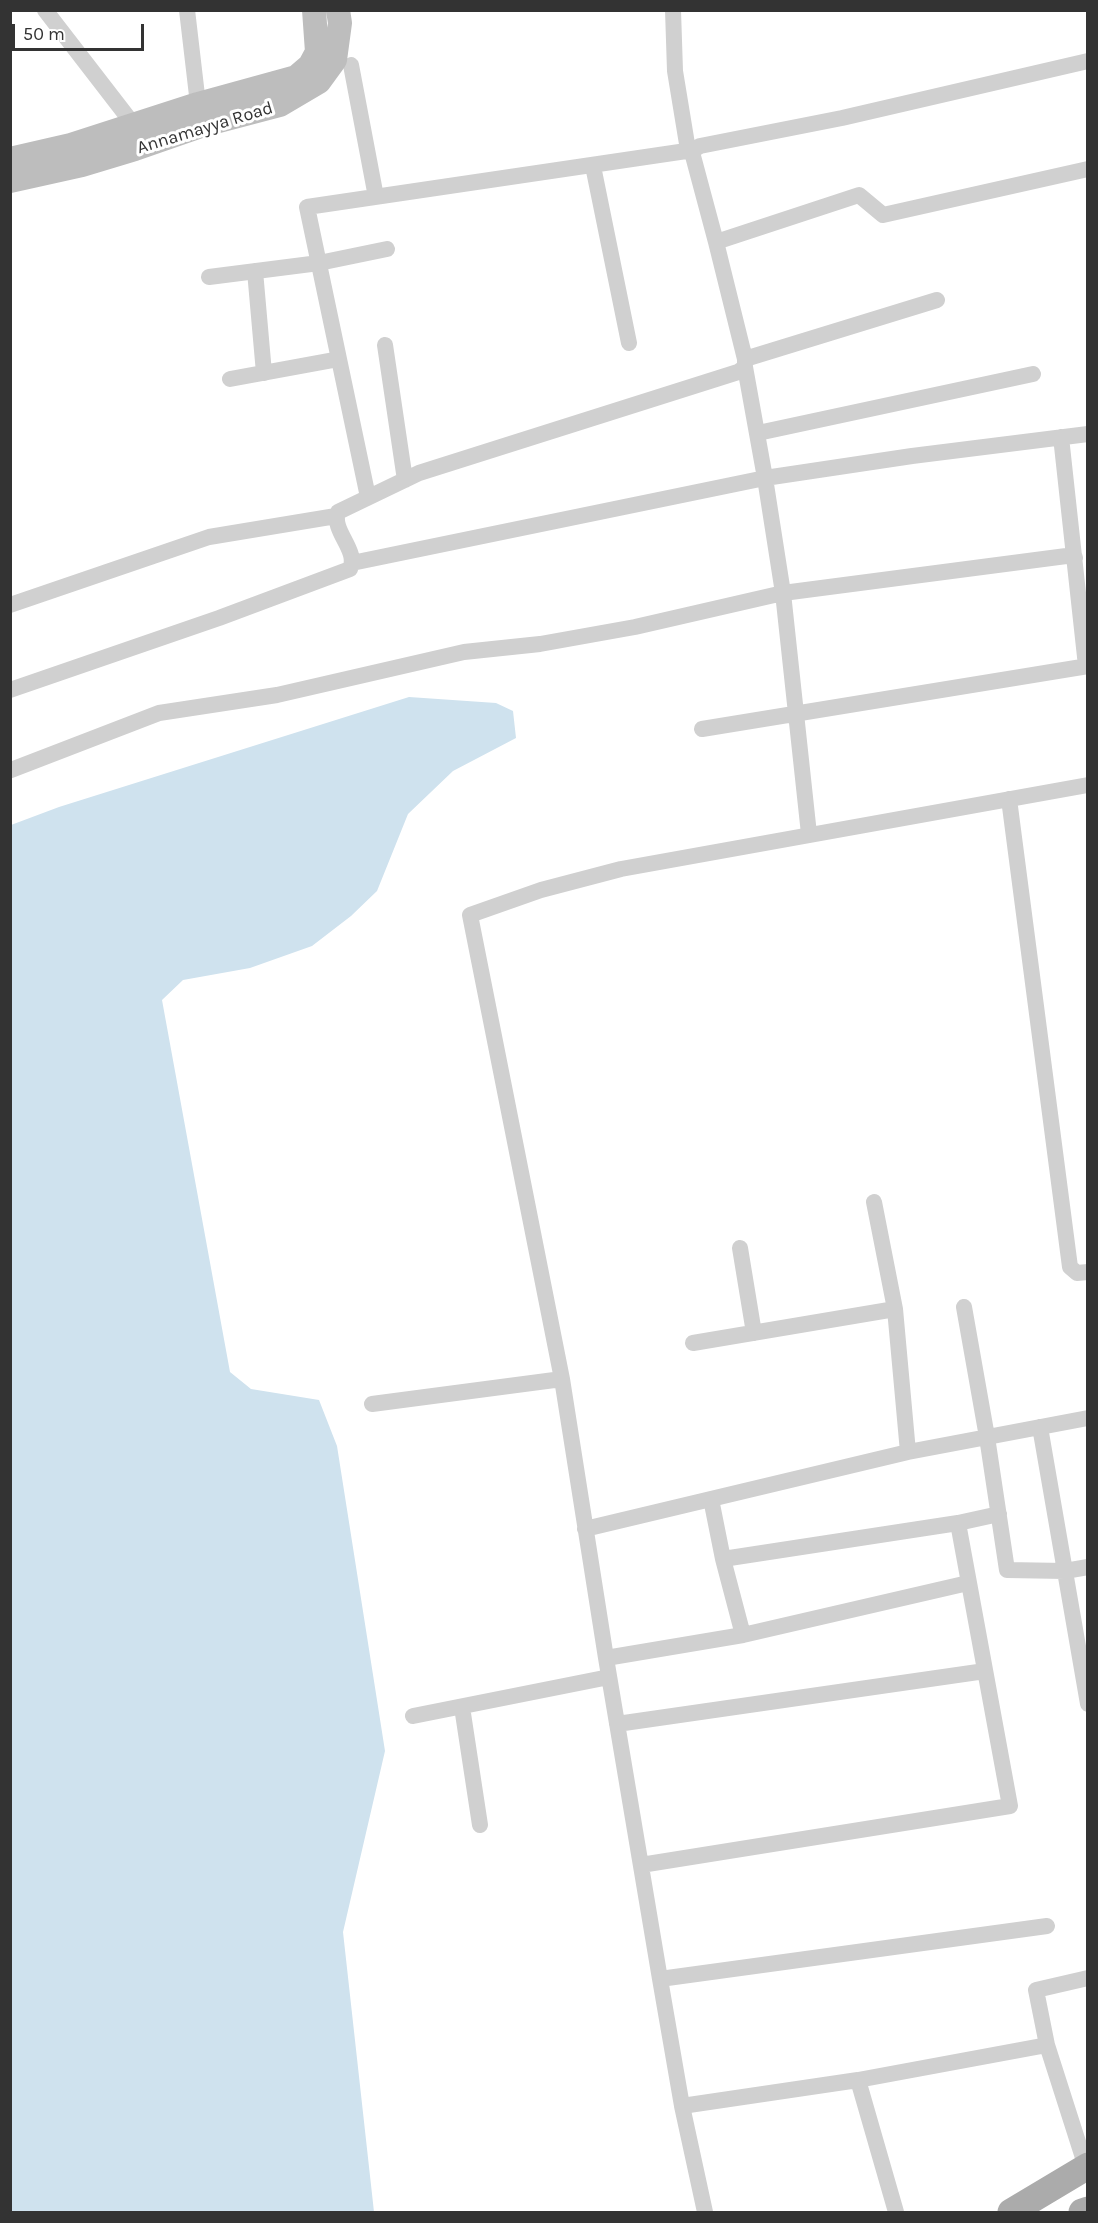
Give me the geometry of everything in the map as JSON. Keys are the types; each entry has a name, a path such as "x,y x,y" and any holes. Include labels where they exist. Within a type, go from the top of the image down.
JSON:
{"main road":[{"path":"1011,2212 1087,2166"},
{"path":"1082,2212 1088,2210"}],"street":[{"path":"45,10 133,124"},
{"path":"187,10 198,104"},
{"path":"314,10 317,52 332,62 376,197"},
{"name":"Annamayya Road","path":"10,181 82,165 204,125 280,105 319,82 335,60 340,23 338,10"},
{"path":"673,10 675,71 691,150 745,363 758,434 783,592 809,834"},
{"path":"368,497 307,207 691,150 700,146 843,118 1088,61"},
{"name":"Annamayya Road","path":"10,159 71,145 198,104 296,77 310,65 332,62"},
{"path":"593,166 629,344"},
{"path":"716,242 859,195 884,215 1088,170"},
{"path":"209,277 318,263 387,249"},
{"path":"255,271 264,373"},
{"path":"10,605 209,537 336,516 338,512 419,473 738,372 745,363 937,300"},
{"path":"385,345 405,480"},
{"path":"230,379 339,359"},
{"path":"758,434 1033,374"},
{"path":"352,564 765,478 912,456 1088,434"},
{"path":"702,729 1087,666 1061,437"},
{"path":"10,690 219,618 350,569 352,564 336,516"},
{"path":"10,760 11,770 159,713 277,695 464,652 540,644 635,627 783,592 1075,557"},
{"path":"705,2212 682,2106 660,1979 562,1379 470,915 542,890 621,868 1088,785"},
{"path":"1009,799 1070,1267 1077,1273 1088,1272"},
{"path":"874,1202 895,1309 909,1452"},
{"path":"740,1248 754,1333"},
{"path":"964,1307 1007,1570 1065,1571 1088,1567"},
{"path":"693,1343 895,1309"},
{"path":"372,1404 562,1379"},
{"path":"585,1529 909,1452 1088,1418"},
{"path":"1040,1427 1088,1704"},
{"path":"711,1499 723,1559 743,1635"},
{"path":"723,1559 999,1514"},
{"path":"641,1865 1010,1806 958,1522"},
{"path":"606,1658 743,1635 968,1583"},
{"path":"617,1724 985,1671"},
{"path":"413,1716 609,1677"},
{"path":"462,1707 480,1825"},
{"path":"660,1979 1047,1926"},
{"path":"1087,2166 1047,2044 1036,1990 1088,1978"},
{"path":"682,2106 858,2080 1047,2044"},
{"path":"858,2080 896,2212"}],"water":[{"path":"409,697 496,703 513,711 516,738 453,771 408,814 377,891 351,916 312,946 250,968 183,980 162,1000 230,1372 251,1389 319,1400 337,1446 385,1751 343,1932 374,2212 11,2212 11,825 59,807"}]}
